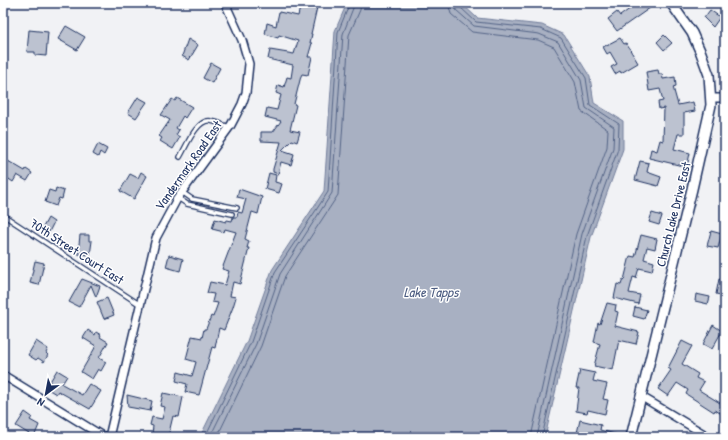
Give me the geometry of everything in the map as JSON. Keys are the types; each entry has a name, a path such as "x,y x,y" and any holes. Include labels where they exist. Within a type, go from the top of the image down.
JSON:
{"street":[{"name":"Vandermark Road East","path":"109,437 139,304 156,238 180,195 229,127 242,104 246,93 249,64 242,40 225,3"},
{"name":"Church Lake Drive East","path":"631,437 710,116 711,98 708,75 702,53 692,33 671,3"},
{"path":"711,98 725,98"},
{"path":"3,374 104,437"},
{"path":"642,397 709,437"}],"lane":[{"path":"180,157 196,128 202,123 211,120 229,127"},
{"path":"180,195 237,208"},
{"path":"180,195 187,204 232,214"},
{"name":"70th Street Court East","path":"3,215 139,304"}],"water":[{"name":"Lake Tapps","path":"347,3 461,3 477,18 542,25 564,35 590,77 594,103 623,121 623,149 591,237 545,437 200,437 247,341 272,270 324,191 335,31"}],"building":[{"path":"301,3 318,3 311,34 310,43 312,43 308,57 312,57 308,75 302,74 301,76 294,104 296,105 290,130 300,132 297,142 292,140 282,150 294,154 291,165 281,162 278,174 273,172 273,169 281,142 261,141 261,132 273,132 281,121 265,117 267,108 277,110 281,95 276,93 278,85 284,87 287,77 291,78 293,65 268,59 270,50 294,54 298,41 279,35 278,38 265,34 267,23 276,26 279,12 298,16"},
{"path":"640,3 657,3 617,31 608,19 617,12 620,16"},
{"path":"710,10 720,17 713,27 704,18"},
{"path":"66,26 85,37 77,50 58,39"},
{"path":"29,30 48,32 46,56 35,55 35,52 27,52"},
{"path":"664,35 672,43 664,50 657,42"},
{"path":"620,38 624,44 626,43 638,63 621,73 620,71 615,74 611,67 617,64 610,52 607,54 603,47"},
{"path":"188,39 198,45 189,60 182,56"},
{"path":"211,63 220,68 212,83 203,78"},
{"path":"658,70 659,74 662,74 663,79 675,77 676,86 673,87 678,105 693,102 695,111 684,113 684,134 678,134 674,149 690,153 687,167 649,158 651,149 657,151 660,140 663,141 664,108 659,109 658,102 663,101 660,89 649,91 646,72"},
{"path":"138,97 147,102 136,118 128,113"},
{"path":"177,98 192,107 185,118 183,116 176,128 179,130 176,135 180,137 173,149 160,141 162,138 159,136 170,120 161,115 172,99 175,101"},
{"path":"98,144 107,149 104,155 100,152 98,157 93,154"},
{"path":"8,161 25,171 26,169 32,173 27,181 17,175 13,182 3,175 3,169"},
{"path":"640,161 649,163 647,172 661,177 658,186 635,180"},
{"path":"141,172 147,176 134,199 120,191 130,174 138,178"},
{"path":"269,173 276,175 275,182 282,184 279,193 265,189"},
{"path":"56,188 64,191 62,199 59,198 56,206 45,202 49,190 55,192"},
{"path":"239,189 262,197 258,214 252,212 245,239 249,241 247,248 249,248 240,284 233,282 230,296 236,297 233,307 224,330 219,328 215,348 212,347 199,395 185,392 187,384 176,381 178,372 192,376 196,362 186,359 192,336 202,338 204,329 206,329 211,316 213,317 218,303 212,302 214,294 207,293 210,282 225,285 229,271 222,269 236,232 225,229 224,232 212,229 215,219 226,222 227,220 232,221 233,217 237,217 238,212 242,213 246,199 237,197"},
{"path":"652,213 662,216 659,225 649,222"},
{"path":"48,218 54,222 49,232 42,229"},
{"path":"711,231 722,234 718,248 707,246"},
{"path":"80,235 89,235 89,241 92,241 90,255 78,254"},
{"path":"641,235 657,239 655,249 647,247 644,259 654,262 652,271 639,268 636,278 633,277 629,293 640,295 638,304 614,298 617,284 621,285 623,279 624,280 630,256 635,257"},
{"path":"169,255 183,259 180,271 166,267"},
{"path":"35,261 44,263 39,285 30,283"},
{"path":"82,279 100,286 96,297 91,285 79,307 69,302"},
{"path":"719,279 725,281 725,296 716,294"},
{"path":"696,294 710,297 708,304 695,301"},
{"path":"107,298 114,315 104,319 97,302"},
{"path":"607,303 616,305 615,311 618,312 615,326 639,332 636,344 619,340 613,370 594,366 600,344 594,342 598,323 600,324"},
{"path":"635,307 647,310 644,319 633,316"},
{"path":"713,325 722,331 712,349 703,344"},
{"path":"88,330 95,335 96,332 101,335 100,337 108,342 99,358 106,362 101,371 98,369 92,379 81,372 96,346 83,338"},
{"path":"36,341 48,349 46,353 48,355 44,362 38,358 36,360 28,355"},
{"path":"682,341 692,346 682,364 698,374 696,378 704,382 699,390 725,406 725,416 715,410 714,412 686,394 688,390 677,383 668,396 658,389 671,370 668,368"},
{"path":"57,370 67,376 62,384 82,395 89,384 101,391 90,409 58,391 56,394 46,388"},
{"path":"580,370 595,373 593,381 607,384 603,399 608,400 605,414 588,410 587,413 576,411 579,388 576,388"},
{"path":"163,393 183,397 179,417 173,416 168,437 152,435 153,426 150,425 152,417 162,419 165,407 160,406"},
{"path":"127,395 152,401 150,411 128,407"},
{"path":"25,412 32,417 30,420 39,425 34,437 16,426"},
{"path":"580,420 601,425 600,430 619,435 619,437 594,437 577,433"}]}
